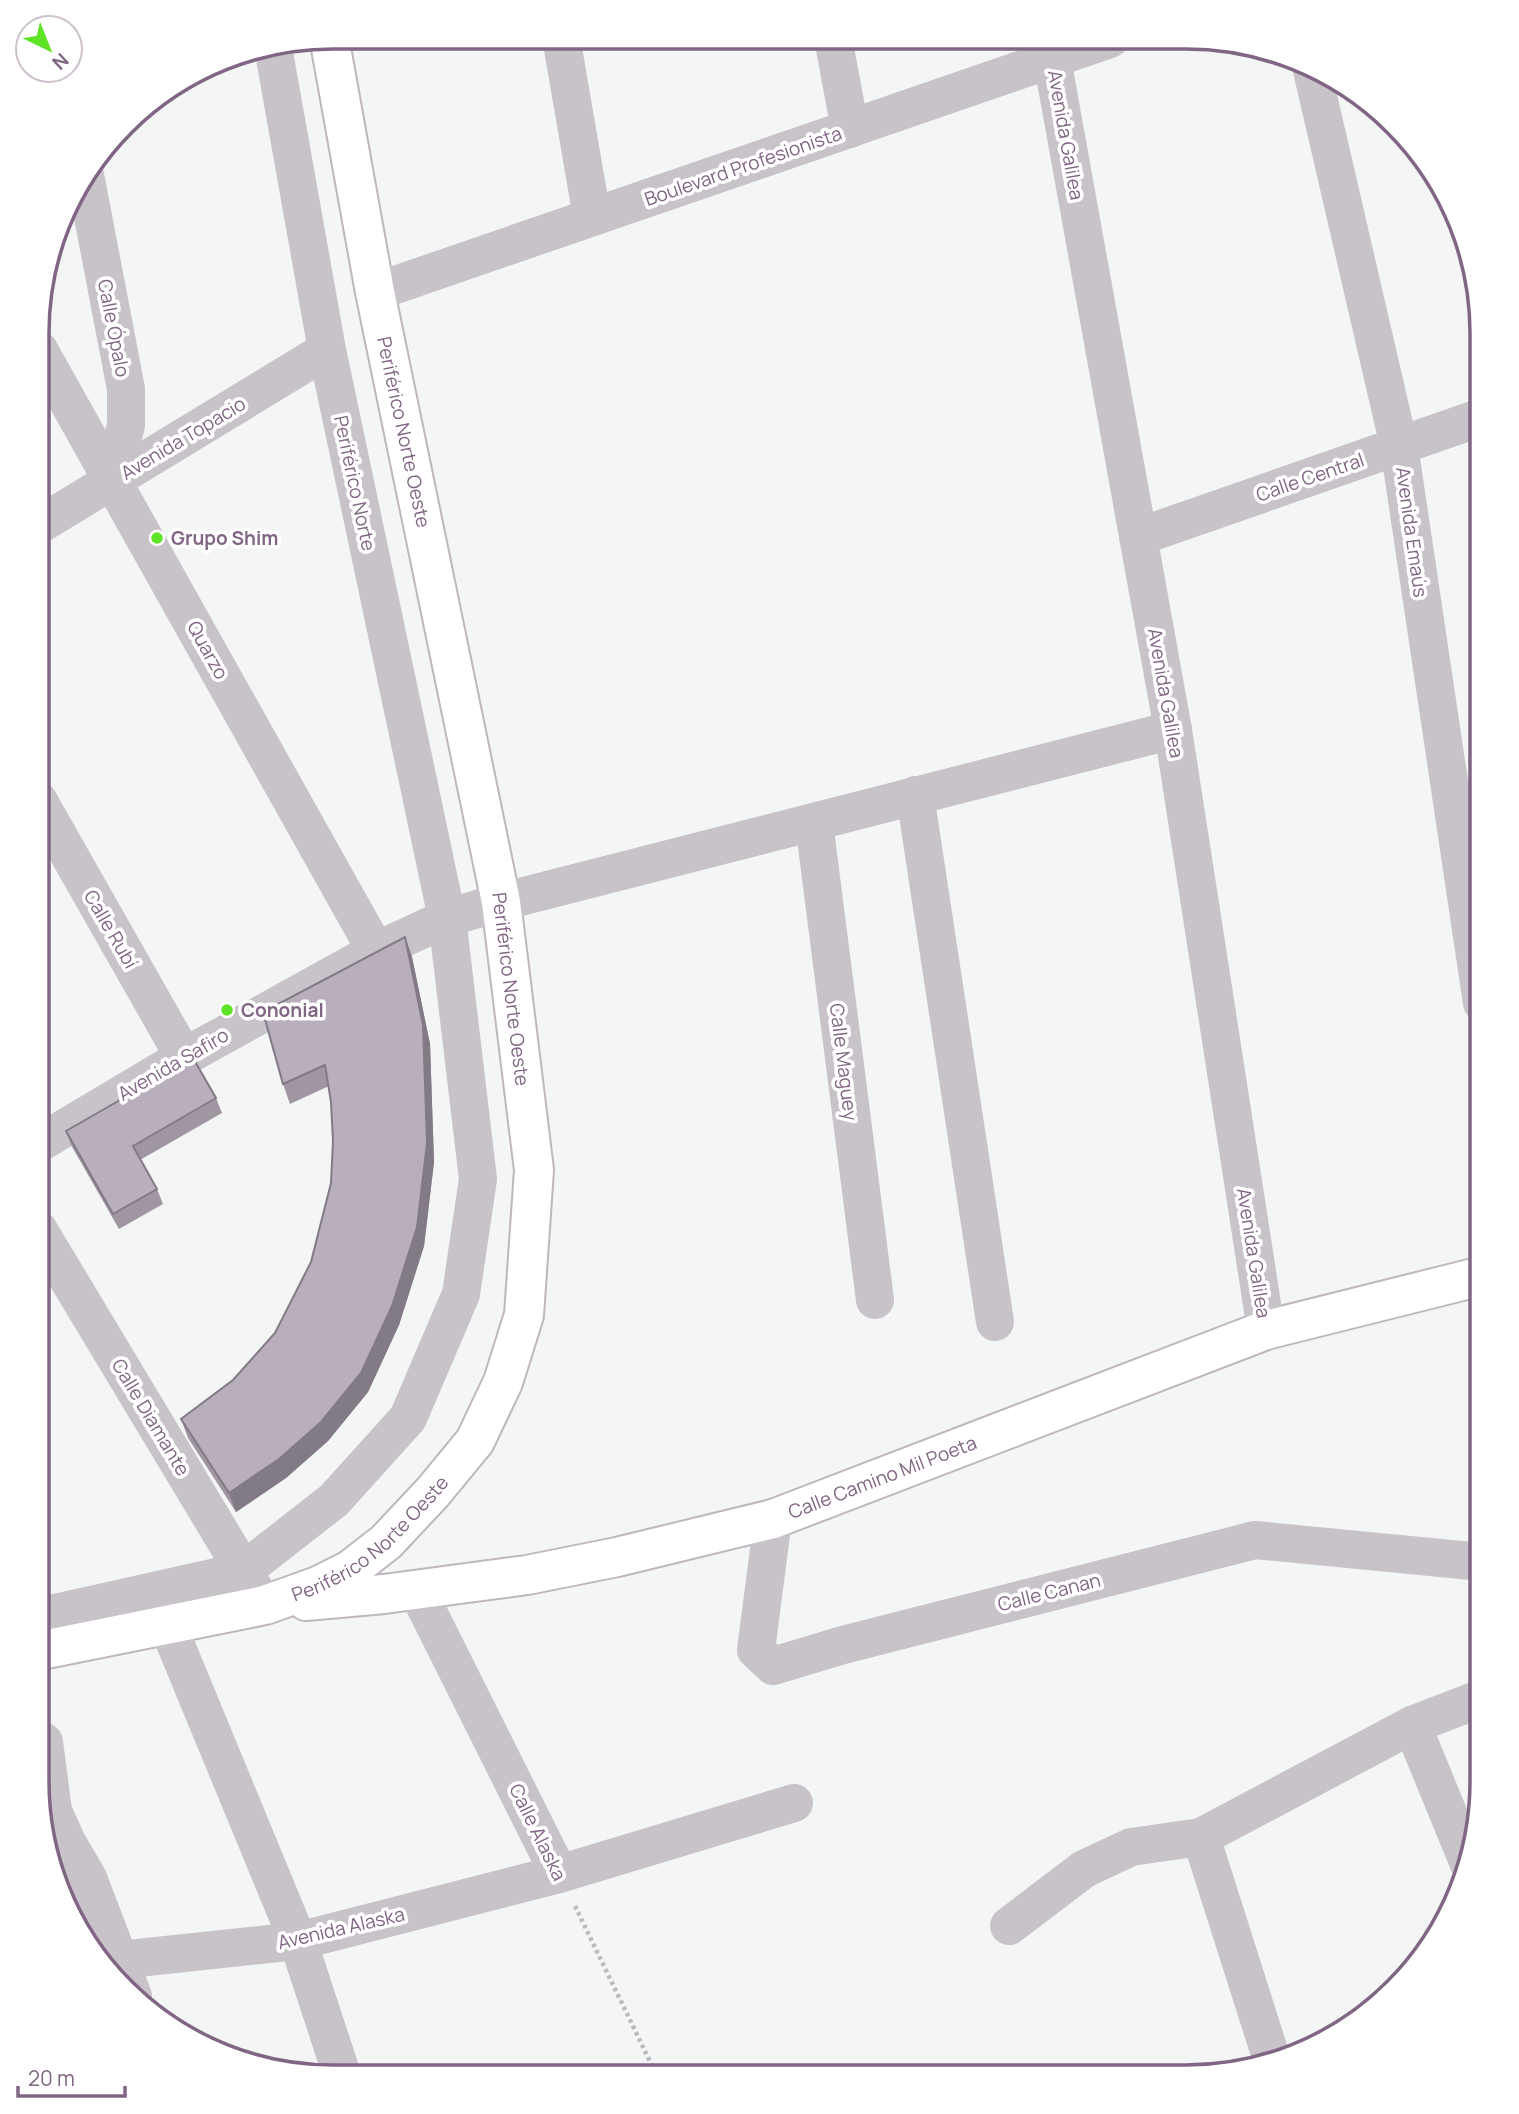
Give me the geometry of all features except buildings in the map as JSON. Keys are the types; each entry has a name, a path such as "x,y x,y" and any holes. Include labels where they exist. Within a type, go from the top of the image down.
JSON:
{"main road":[{"name":"Periférico Norte Oeste","path":"49,1649 265,1605 318,1586 351,1570 386,1542 433,1492 475,1441 503,1382 524,1315 534,1170 501,902 375,292 331,49"},
{"name":"Calle Camino Mil Poeta","path":"265,1605 417,1590 527,1575 617,1557 773,1519 1266,1330 1470,1279"}],"street":[{"path":"563,49 592,217"},
{"path":"835,49 850,129"},
{"name":"Boulevard Profesionista","path":"375,292 1080,49"},
{"name":"Periférico Norte","path":"243,1571 334,1500 408,1418 461,1294 478,1179 447,918 327,350 274,55"},
{"name":"Avenida Galilea","path":"1052,59 1173,730 1266,1330"},
{"name":"Avenida Emaús","path":"1314,80 1399,446 1470,922"},
{"name":"Calle Ópalo","path":"88,190 126,389 126,425 113,480"},
{"name":"Avenida Topacio","path":"49,518 327,350"},
{"name":"Quarzo","path":"49,368 376,951"},
{"name":"Calle Central","path":"1138,537 1470,421"},
{"name":"Avenida Safiro","path":"49,1137 184,1057 376,951 447,918 1173,730"},
{"path":"915,795 995,1322"},
{"name":"Calle Rubí","path":"49,819 184,1057"},
{"name":"Calle Maguey","path":"814,823 875,1300"},
{"name":"Calle Diamante","path":"49,1247 265,1605"},
{"name":"Calle Canan","path":"773,1519 755,1650 773,1666 843,1645 1255,1540 1470,1561"},
{"path":"49,1614 243,1571"},
{"name":"Calle Alaska","path":"417,1590 559,1874"},
{"path":"168,1626 298,1941 339,2065"},
{"path":"1009,1926 1084,1869 1131,1847 1201,1837 1412,1725 1470,1703"},
{"path":"1412,1725 1462,1847"},
{"path":"49,1780 53,1811 66,1842 88,1878 108,1954"},
{"name":"Avenida Alaska","path":"114,1961 298,1941 559,1874 794,1803"},
{"path":"1201,1837 1269,2052"}],"path":[{"name":"Calle Alaska","path":"559,1874 652,2065"}],"place":[{"name":"Grupo Shim","path":"157,538"},
{"name":"Cononial","path":"227,1010"}]}
